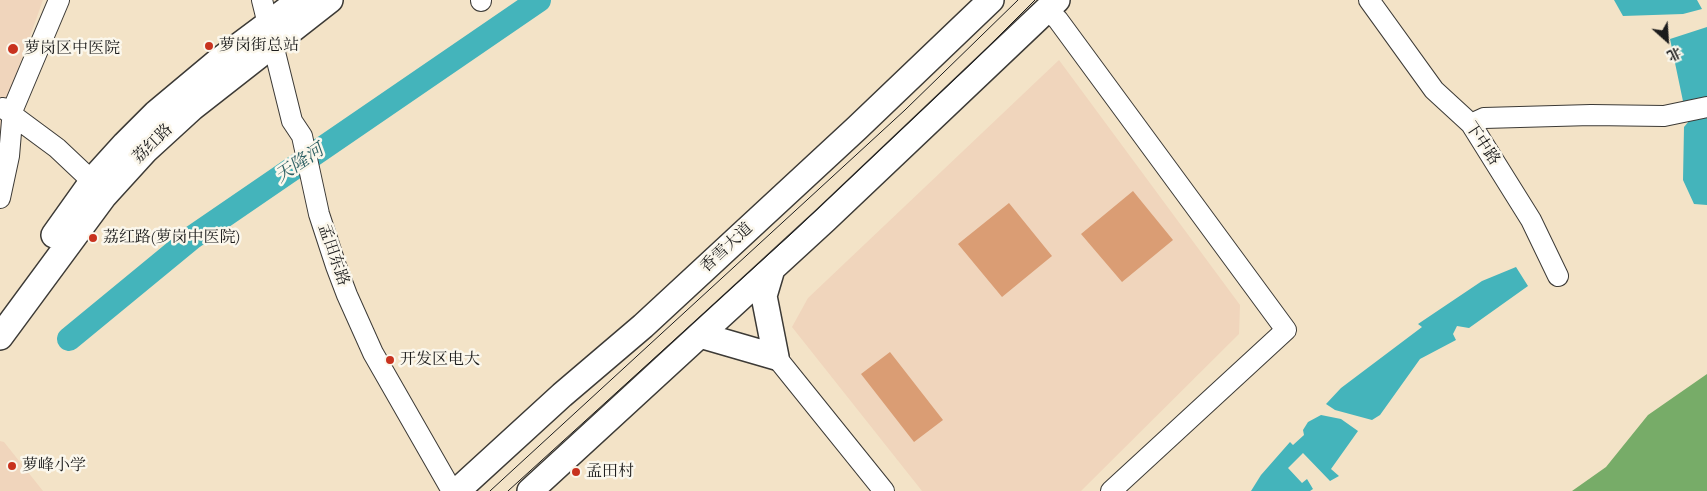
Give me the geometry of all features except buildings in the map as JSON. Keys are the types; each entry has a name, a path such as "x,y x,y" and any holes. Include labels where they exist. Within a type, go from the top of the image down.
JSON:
{"main road":[{"name":"荔红路","path":"4,323 92,181 120,163 192,108 270,35 300,0"},
{"name":"荔红路","path":"4,323 73,237 120,163 156,113 216,62 270,35 330,0"},
{"name":"香雪大道","path":"457,491 650,319 857,128 991,0"},
{"path":"530,491 772,269 1052,5"},
{"path":"700,334 776,357 764,296 772,269"}],"street":[{"path":"0,198 9,156 6,110 59,0"},
{"name":"孟田东路","path":"262,0 292,121 302,136 320,214 333,257 357,318 373,352 452,491"},
{"name":"下中路","path":"1369,0 1434,90 1471,124 1531,220 1558,276"},
{"path":"1052,5 1058,20 1286,330 1111,491"},
{"path":"1471,124 1484,118 1591,115 1664,116 1707,107"},
{"path":"6,110 57,148 92,181"},
{"path":"776,357 884,491"}],"shaded area":[{"name":"萝岗区中医院","path":"0,0 43,0 8,97 0,167"},
{"path":"1059,60 1240,305 1239,334 1081,491 922,491 792,327 808,298"},
{"name":"萝峰小学","path":"0,441 4,442 43,491 0,491"}],"green space":[{"path":"1707,374 1707,491 1572,491 1606,467 1648,415"}],"water":[{"path":"1614,0 1697,0 1702,9 1683,14 1623,16"},
{"path":"1707,27 1707,100 1684,106 1670,39"},
{"path":"1707,117 1707,205 1694,204 1683,180 1684,127 1689,121"},
{"path":"1516,267 1528,286 1469,328 1457,326 1453,334 1456,340 1420,359 1380,415 1372,420 1335,410 1326,404 1341,388 1422,327 1418,324 1482,281"},
{"path":"1321,415 1341,419 1358,431 1331,469 1339,476 1330,481 1303,453 1288,468 1302,483 1307,479 1313,489 1310,491 1251,491 1261,475 1290,442 1293,445 1304,435 1303,430 1308,422"}],"waterway":[{"name":"天隆河","path":"69,339 193,237 539,0"}],"tram line":[{"path":"490,491 905,110 1018,0"},
{"path":"508,491 791,234 976,59 1035,0"}],"place":[{"name":"萝岗街总站","path":"209,46"},
{"name":"萝岗区中医院","path":"13,49"},
{"name":"荔红路(萝岗中医院)","path":"93,238"},
{"name":"开发区电大","path":"390,360"},
{"name":"萝峰小学","path":"12,466"},
{"name":"孟田村","path":"576,472"}]}
